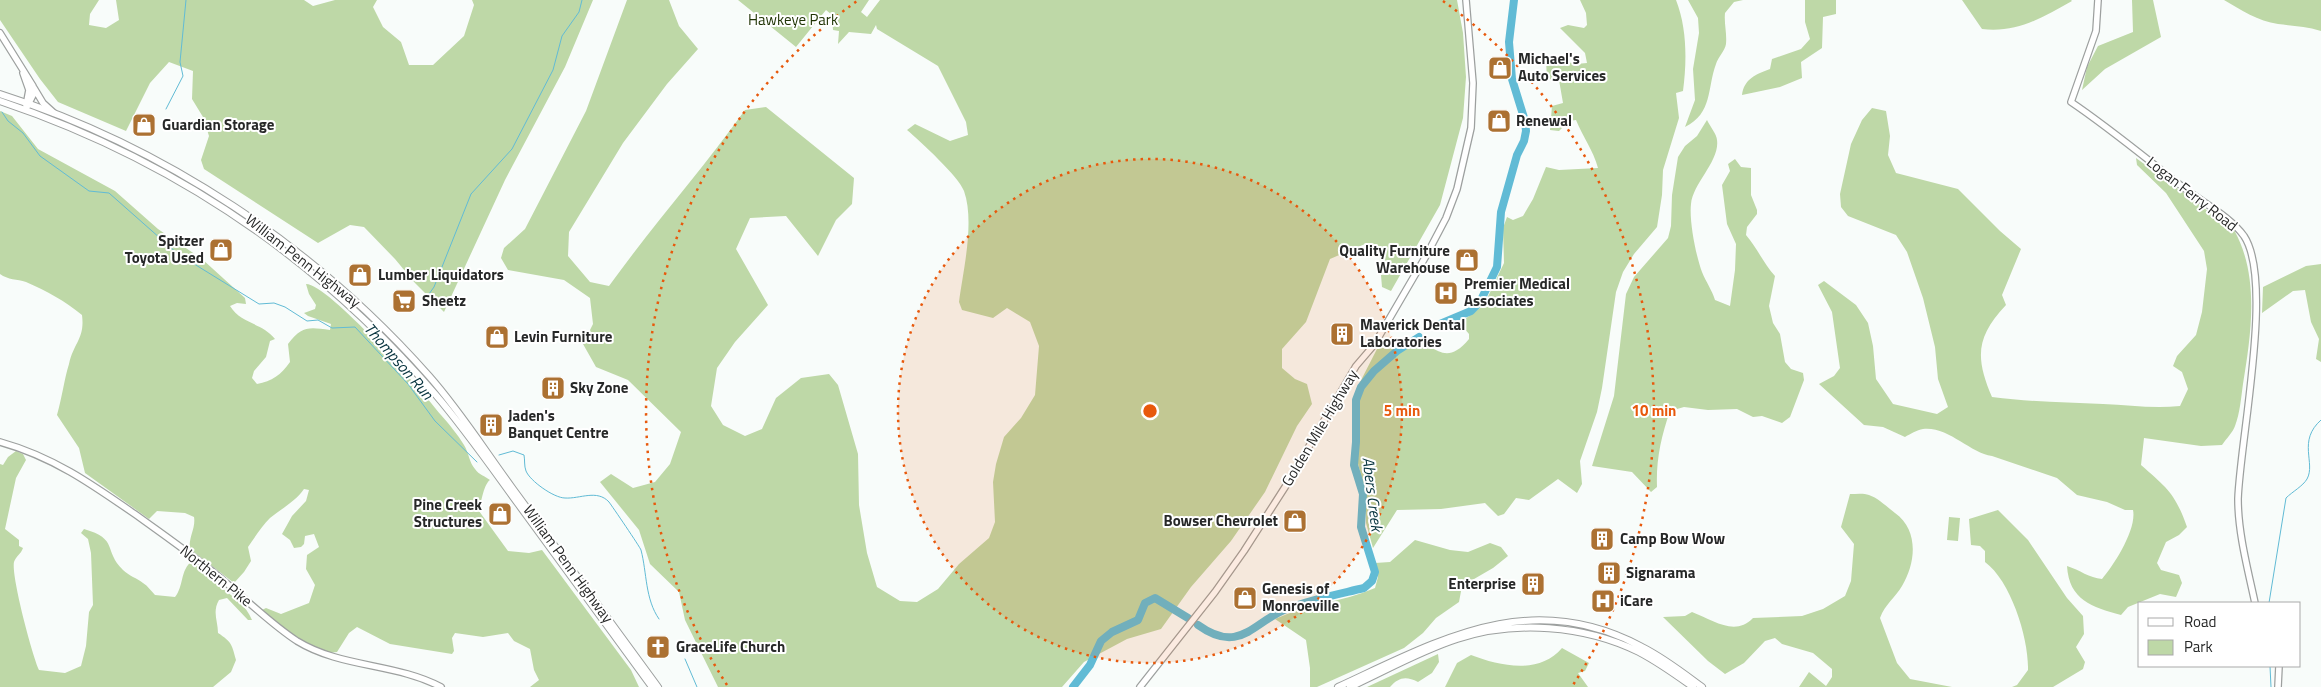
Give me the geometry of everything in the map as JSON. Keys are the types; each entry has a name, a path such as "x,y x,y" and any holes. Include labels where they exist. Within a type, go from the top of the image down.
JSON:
{"highway":[{"name":"William Penn Highway","path":"0,94 118,148 203,194 278,244 341,297 400,355 451,413 652,687"},
{"name":"William Penn Highway","path":"0,101 54,113 127,145 224,201 299,254 365,310 411,357 456,409 658,687"},
{"path":"1338,687 1458,633 1496,624 1539,621 1580,625 1620,637 1656,655 1702,687"},
{"path":"1350,687 1459,638 1495,630 1529,628 1578,632 1625,646 1664,666 1693,687"}],"main road":[{"name":"Golden Mile Highway","path":"1140,687 1215,592 1244,551 1287,484 1356,366 1374,345 1446,218 1457,190 1471,128 1473,83 1466,0"},
{"name":"Logan Ferry Road","path":"2098,0 2096,32 2071,102 2222,215 2245,237 2251,256 2257,306 2240,457 2238,502 2247,567 2255,602"},
{"path":"0,33 23,73 40,98 54,113"},
{"path":"23,73 29,90 27,106"},
{"path":"27,106 34,92 33,86"},
{"name":"Northern Pike","path":"0,442 42,456 88,481 204,564 299,642 333,657 417,678 441,687"},
{"path":"2278,687 2279,667"}],"green space":[{"path":"0,0 99,0 90,14 89,25 106,28 119,20 116,0 304,0 313,6 335,0 377,0 373,7 383,27 401,42 409,65 433,65 464,36 474,5 472,0 593,0 565,67 505,180 444,312 364,227 350,225 318,243 204,169 201,160 209,136 203,117 192,99 193,71 169,62 150,83 126,131 58,102 0,20"},
{"name":"Hawkeye Park","path":"627,0 669,0 679,26 698,49 667,84 623,143 569,232 568,256 590,282 609,286 745,110 766,107 854,178 852,204 836,220 818,256 786,216 750,218 736,249 768,305 735,342 717,368 711,406 723,425 745,436 762,429 776,398 801,378 829,374 838,385 858,454 859,505 867,553 877,587 900,601 917,602 938,589 959,564 989,538 995,522 993,482 996,464 1004,437 1021,418 1035,395 1039,346 1030,322 1007,308 993,318 962,310 959,302 968,232 967,203 964,191 947,168 907,130 915,124 950,141 968,135 966,122 938,66 877,29 876,25 871,34 849,32 838,44 839,31 833,30 832,15 826,10 796,47 738,0 869,0 861,12 867,17 880,0 1457,0 1463,33 1466,77 1463,118 1440,205 1391,291 1382,287 1379,252 1365,244 1330,259 1306,322 1282,349 1282,368 1295,379 1307,384 1312,404 1297,426 1265,492 1231,541 1191,587 1161,629 1127,639 1084,662 1062,687 718,687 685,620 679,592 650,564 639,530 600,482 611,474 633,488 655,482 670,464 681,432 628,380 596,367 583,344 593,324 590,298 564,280 508,270 501,258 504,248 525,229 586,111"},
{"path":"1580,0 1676,0 1684,33 1685,56 1683,91 1676,93 1679,118 1663,170 1662,195 1657,227 1634,254 1623,272 1616,292 1597,412 1580,461 1582,484 1577,493 1558,479 1529,500 1516,498 1504,514 1498,516 1485,503 1441,509 1397,510 1373,548 1366,523 1366,495 1357,460 1356,390 1378,347 1409,338 1439,352 1453,352 1460,348 1469,339 1469,334 1464,328 1465,319 1484,305 1504,263 1503,228 1507,217 1513,220 1523,216 1533,199 1546,167 1559,170 1598,168 1576,120 1569,121 1559,131 1550,130 1552,106 1563,103 1559,80 1547,79 1546,60 1551,58 1576,64 1587,63 1585,53 1560,28 1568,25 1584,28 1587,25 1586,13"},
{"path":"1688,0 1743,0 1734,2 1725,13 1726,44 1713,73 1708,99 1700,115 1685,127 1695,100 1693,69 1699,33 1698,18"},
{"path":"1805,0 1836,0 1836,14 1823,17 1822,48 1801,62 1802,78 1780,87 1742,95 1748,81 1770,69 1772,59 1801,49 1810,39 1805,22"},
{"path":"1962,0 2072,1 2029,23 1995,30 1982,29"},
{"path":"2132,0 2153,0 2161,37 2105,69 2082,90 2087,67 2098,46 2133,32"},
{"path":"2224,0 2321,0 2321,31 2264,20 2250,15"},
{"path":"1872,108 1886,111 1890,136 1888,155 1896,173 1958,189 2021,249 2002,295 2006,305 1989,327 1981,348 1983,370 1992,397 2142,407 2180,406 2188,389 2182,372 2173,366 2177,356 2196,335 2202,312 2207,269 2204,251 2166,193 2137,165 2136,158 2234,230 2242,248 2247,267 2250,286 2251,326 2239,411 2234,428 2222,445 2201,446 2144,438 2141,465 2169,492 2178,506 2187,527 2179,535 2166,542 2157,563 2161,570 2179,575 2182,583 2176,597 2160,594 2128,607 2121,615 2092,605 2077,594 2072,587 2067,566 2089,576 2102,579 2107,573 2124,546 2132,527 2133,510 2125,510 2107,502 2077,495 2057,478 1984,454 1950,435 1932,429 1916,431 1905,437 1883,427 1864,425 1819,384 1834,376 1840,368 1832,312 1818,285 1824,281 1856,305 1868,323 1873,346 1876,379 1893,404 1937,414 1948,407 1938,379 1935,347 1923,298 1907,252 1896,235 1848,216 1841,207 1840,194 1851,144 1862,120"},
{"path":"0,111 12,116 38,149 115,191 158,229 202,259 245,298 246,304 237,303 230,306 240,316 275,339 270,341 266,357 254,371 252,378 257,384 276,377 287,367 290,362 288,344 297,334 311,328 330,330 331,324 304,313 315,309 316,305 309,294 306,284 318,289 334,301 376,341 416,385 459,437 475,469 490,480 484,489 479,511 508,551 529,553 542,550 631,670 639,687 530,687 539,680 534,670 530,649 514,641 508,633 483,637 455,633 452,638 454,651 452,654 390,644 357,627 349,633 337,652 319,649 297,637 262,610 266,608 281,614 309,603 315,585 306,569 307,555 319,547 314,534 305,536 304,544 301,547 294,548 290,540 282,534 292,516 306,501 309,490 304,489 288,505 264,524 248,547 251,561 234,583 190,549 194,517 185,513 157,511 149,519 85,473 79,448 57,415 71,357 81,335 82,315 41,289 0,274"},
{"path":"1707,120 1717,138 1717,148 1711,164 1696,188 1691,204 1691,220 1697,257 1702,272 1715,300 1730,306 1735,270 1736,244 1727,224 1722,185 1730,171 1728,164 1735,159 1741,167 1751,168 1751,195 1757,214 1747,227 1746,235 1775,276 1769,306 1773,323 1780,334 1785,362 1791,369 1803,373 1804,380 1790,417 1782,423 1762,416 1753,417 1737,409 1708,410 1684,407 1670,411 1660,449 1657,467 1657,487 1651,492 1632,472 1592,466 1614,396 1626,294 1634,277 1668,238 1671,226 1672,195 1678,157 1685,146 1697,136"},
{"path":"2321,264 2321,362 2316,359 2319,339 2311,322 2305,290 2293,291 2262,313 2263,287 2306,266"},
{"path":"16,451 23,454 26,460 16,478 5,529 19,540 19,546 23,548 14,562 14,570 23,615 39,670 65,673 81,666 86,646 89,612 93,605 91,553 88,539 81,533 84,529 102,537 123,570 145,584 155,595 175,597 180,588 184,573 192,561 239,602 252,620 248,620 227,598 219,600 216,609 218,633 231,644 236,660 231,672 213,687 0,687 0,464 3,465 8,457"},
{"path":"1850,494 1867,494 1879,500 1903,520 1911,538 1913,547 1912,557 1907,577 1880,618 1897,663 1910,679 1952,687 1799,687 1809,672 1826,686 1832,677 1832,669 1813,653 1782,644 1775,638 1765,641 1744,663 1725,674 1708,661 1663,617 1685,616 1692,612 1731,627 1746,624 1753,618 1802,616 1823,609 1845,596 1851,581 1854,544 1841,527"},
{"path":"1998,510 2028,540 2067,598 2083,616 2084,634 2076,647 2085,662 2083,669 2053,687 2012,687 2017,685 2028,670 2028,657 2022,627 2003,583 1985,562 1985,551 1980,546 1971,545 1969,519"},
{"path":"1949,517 1960,518 1958,541 1947,540"},
{"path":"1415,540 1450,550 1468,552 1490,543 1501,547 1508,556 1493,568 1462,586 1459,602 1436,618 1423,633 1404,648 1317,687 1310,687 1310,668 1306,640 1275,619 1375,588 1378,577 1375,563 1390,562"},
{"path":"1562,648 1589,663 1585,671 1578,673 1588,687 1445,687 1457,663 1471,655 1506,665 1519,666 1542,662 1553,657"},
{"path":"1438,654 1439,662 1432,673 1418,682 1403,679 1396,681 1390,687 1367,687"}],"waterway":[{"path":"166,109 183,76 180,62 186,0"},
{"path":"429,294 434,287 471,194 512,149 553,70 562,36 579,12 582,0"},
{"name":"Abers Creek","path":"1440,324 1471,311 1480,302 1497,267 1501,212 1517,155 1524,141 1526,131 1525,121 1512,79 1509,42 1514,0"},
{"name":"Thompson Run","path":"2,112 8,121 23,133 40,156 89,191 109,193 178,254 259,304 274,303 285,307 307,321 318,320 332,328 355,327 408,384 435,421 477,462"},
{"name":"Abers Creek","path":"1198,625 1213,634 1225,637 1236,636 1246,633 1277,613 1289,608 1364,588 1372,581 1375,572 1361,527 1363,494 1354,465 1356,400 1361,387 1374,371 1397,351 1419,337"},
{"path":"2269,602 2286,498 2307,479 2310,466 2308,444 2314,428 2321,420"},
{"name":"Thompson Run","path":"499,455 513,451 524,455 525,469 528,475 537,484 555,495 565,498 594,495 604,498 609,502 641,550 651,603 659,619"},
{"name":"Abers Creek","path":"1073,687 1090,665 1101,641 1112,632 1138,620 1145,603 1155,598 1188,618"},
{"name":"Thompson Run","path":"685,659 697,687"},
{"path":"2270,667 2271,687"}],"place":[{"name":"Michael's Auto Services","path":"1500,68"},
{"name":"Renewal","path":"1499,121"},
{"name":"Guardian Storage","path":"144,125"},
{"name":"Spitzer Toyota Used","path":"221,250"},
{"name":"Quality Furniture Warehouse","path":"1467,260"},
{"name":"Lumber Liquidators","path":"360,275"},
{"name":"Premier Medical Associates","path":"1446,293"},
{"name":"Sheetz","path":"404,301"},
{"name":"Maverick Dental Laboratories","path":"1342,334"},
{"name":"Levin Furniture","path":"497,337"},
{"name":"Sky Zone","path":"553,388"},
{"name":"Jaden's Banquet Centre","path":"491,425"},
{"name":"Pine Creek Structures","path":"500,514"},
{"name":"Bowser Chevrolet","path":"1295,521"},
{"name":"Camp Bow Wow","path":"1602,539"},
{"name":"Signarama","path":"1609,573"},
{"name":"Enterprise","path":"1533,584"},
{"name":"Genesis of Monroeville","path":"1245,598"},
{"name":"iCare","path":"1603,601"},
{"name":"GraceLife Church","path":"658,647"}]}
